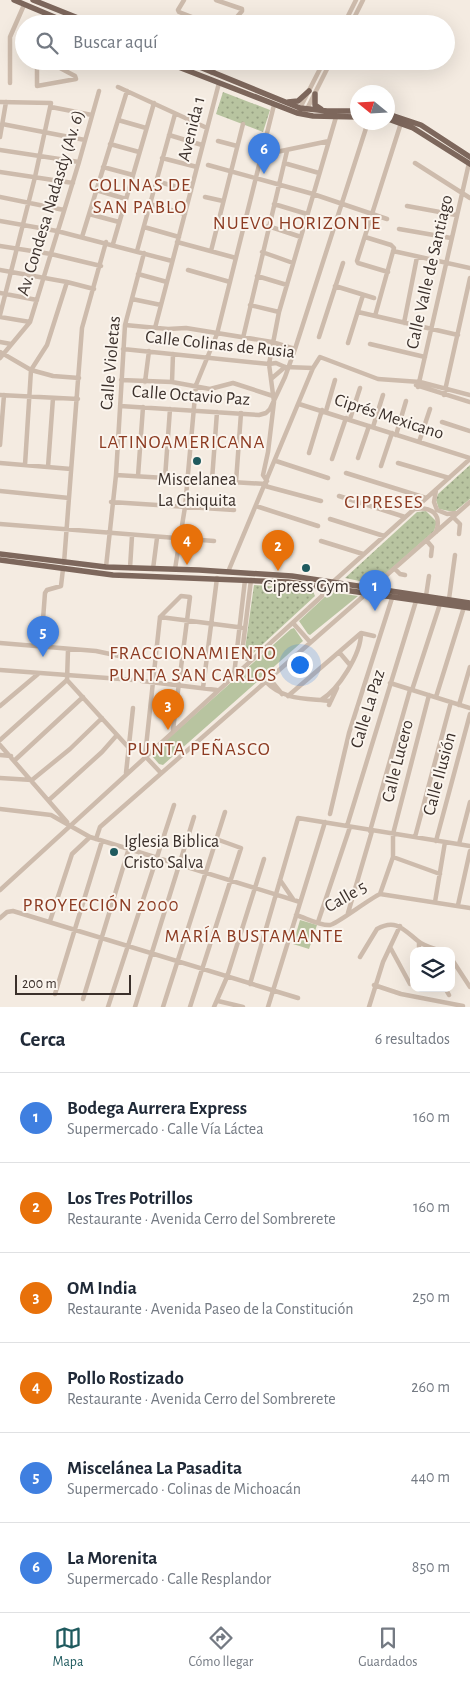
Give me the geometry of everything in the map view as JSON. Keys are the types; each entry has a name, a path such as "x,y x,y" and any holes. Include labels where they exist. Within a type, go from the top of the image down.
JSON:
{"main road":[{"path":"14,0 47,15"},
{"path":"33,0 70,15"},
{"path":"186,70 274,105 336,117 350,117"},
{"path":"205,70 302,111 350,111"},
{"path":"284,102 298,101 312,92 315,105 327,111"},
{"path":"395,116 421,125 470,161"},
{"path":"395,121 470,161"},
{"path":"0,554 64,566 175,569 334,581 372,588 416,601 467,608"},
{"path":"0,560 142,576 248,580 367,593 426,596 470,602"}],"street":[{"path":"184,0 178,10 189,15"},
{"path":"216,0 242,9 239,15"},
{"path":"348,15 356,0"},
{"path":"351,10 357,13 363,0"},
{"path":"20,15 24,5"},
{"path":"10,83 10,38 15,26"},
{"path":"37,70 37,86 76,79 75,76 64,70"},
{"path":"312,92 321,70"},
{"path":"302,111 326,70"},
{"name":"Avenida 1","path":"155,328 219,83"},
{"path":"118,87 207,128"},
{"name":"Av. Condesa Nadasdy (Av. 6)","path":"30,322 80,162 84,140 99,90"},
{"path":"82,237 127,91"},
{"path":"0,102 50,105 92,115"},
{"path":"0,138 6,102"},
{"path":"113,244 154,103"},
{"path":"0,358 2,353 30,322 0,316 36,177 50,105"},
{"path":"175,569 185,507 196,386 217,334 274,105"},
{"path":"137,251 174,114"},
{"path":"266,484 263,475 268,452 274,402 269,364 272,342 300,237 336,117"},
{"path":"118,120 146,128"},
{"path":"388,272 357,262 401,123"},
{"path":"2,124 84,140"},
{"path":"211,251 243,124"},
{"name":"Calle Octavio Paz","path":"120,406 266,414 274,402 295,349 366,130"},
{"path":"168,135 202,145"},
{"path":"218,141 237,146"},
{"path":"262,155 329,141"},
{"path":"110,144 139,152"},
{"path":"0,150 80,162"},
{"path":"243,338 287,151"},
{"path":"162,158 197,167"},
{"name":"Calle Valle de Santiago","path":"419,384 456,214 470,161"},
{"path":"284,163 319,174"},
{"path":"415,163 470,198"},
{"path":"208,165 343,203 387,219"},
{"path":"103,167 133,175"},
{"path":"0,172 73,183"},
{"path":"156,181 191,191"},
{"path":"96,190 126,199"},
{"path":"0,197 64,210"},
{"path":"205,197 223,201"},
{"path":"150,204 185,214"},
{"path":"274,204 307,214"},
{"path":"407,206 456,214"},
{"path":"89,214 119,222"},
{"path":"0,222 57,231 106,242 172,261"},
{"path":"268,226 300,237"},
{"path":"144,227 179,236"},
{"path":"399,229 451,238"},
{"path":"365,237 417,257 470,268"},
{"path":"41,646 45,593 47,590 61,586 78,399 82,328 101,266 106,242"},
{"path":"177,242 236,258"},
{"path":"0,246 50,254 101,266"},
{"path":"375,316 393,248"},
{"path":"262,252 293,263"},
{"name":"Calle Violetas","path":"106,567 111,502 116,475 125,325 144,253"},
{"path":"404,323 417,257"},
{"path":"319,337 343,263"},
{"path":"0,270 44,277 94,289"},
{"path":"188,270 230,282"},
{"path":"138,274 167,282"},
{"path":"257,276 287,285"},
{"path":"444,395 470,278"},
{"path":"25,466 31,370 47,346 68,282"},
{"path":"335,286 374,298"},
{"path":"0,292 36,300"},
{"path":"348,343 363,295"},
{"path":"132,299 161,305"},
{"path":"250,305 279,312"},
{"path":"358,312 458,335"},
{"path":"125,325 155,328 186,328 272,342 295,349"},
{"path":"0,342 11,344"},
{"path":"370,344 425,357"},
{"name":"Calle Colinas de Rusia","path":"123,349 313,368"},
{"path":"144,382 149,352"},
{"path":"2,353 31,370 53,376 79,378"},
{"path":"172,382 173,354"},
{"path":"228,572 276,461 313,368 320,357 378,379 413,382 444,395 470,402"},
{"path":"271,379 287,366"},
{"path":"121,380 172,382 210,389 233,383 260,390 273,396"},
{"path":"309,453 335,380"},
{"path":"419,384 446,388 470,395"},
{"path":"332,459 360,388"},
{"path":"0,445 2,395 78,399"},
{"path":"358,458 383,395"},
{"path":"48,468 53,398"},
{"path":"381,466 406,401"},
{"name":"Ciprés Mexicano","path":"299,404 348,418 470,459"},
{"path":"138,476 143,407"},
{"path":"165,478 170,409"},
{"path":"419,442 430,409"},
{"path":"212,480 217,412"},
{"path":"236,482 241,414"},
{"path":"442,422 470,431"},
{"path":"334,581 470,459"},
{"path":"276,461 328,478"},
{"path":"0,463 72,469"},
{"path":"398,463 449,478"},
{"path":"346,473 426,498"},
{"path":"116,475 266,484 322,501"},
{"path":"436,489 434,502 437,510 447,514 459,512"},
{"path":"0,491 69,498"},
{"path":"339,496 405,517"},
{"path":"111,502 234,510"},
{"path":"372,588 470,502"},
{"path":"256,506 318,526"},
{"path":"414,509 426,508 435,513 439,522 436,533"},
{"path":"453,517 460,524 459,534"},
{"path":"330,519 384,536"},
{"path":"0,524 66,531 214,541"},
{"path":"130,568 132,536"},
{"path":"153,569 157,538"},
{"path":"321,541 363,554"},
{"path":"427,541 432,547 431,556"},
{"path":"449,599 455,555"},
{"path":"142,568 142,576"},
{"path":"395,569 400,574 405,575"},
{"path":"426,596 429,576"},
{"path":"203,688 217,578"},
{"path":"234,676 239,627 248,580"},
{"path":"248,580 242,653 246,659 252,660"},
{"path":"0,890 74,820 322,596 324,587"},
{"path":"50,921 72,854 93,838 100,827 160,773 367,593"},
{"path":"330,814 349,733 393,594"},
{"path":"160,773 145,756 160,617 181,596 190,596 173,730"},
{"name":"Calle La Paz","path":"318,922 416,601"},
{"path":"348,913 411,690 440,604"},
{"path":"436,697 467,608"},
{"path":"160,617 245,628"},
{"path":"293,623 310,642"},
{"path":"267,679 285,695 330,703 356,653 361,633"},
{"path":"361,633 374,636"},
{"path":"285,695 361,633"},
{"path":"0,643 96,651 124,657"},
{"path":"68,650 67,678 129,748"},
{"path":"339,652 350,665"},
{"path":"459,705 470,667"},
{"path":"0,670 67,678 134,680"},
{"path":"0,706 38,674"},
{"path":"0,740 67,678"},
{"path":"142,681 217,690"},
{"path":"321,700 340,682"},
{"path":"390,683 470,708"},
{"name":"Calle Lucero","path":"380,894 392,857 394,834 429,695"},
{"path":"15,760 83,697"},
{"path":"415,837 451,702"},
{"path":"126,773 133,708"},
{"name":"Calle Ilusión","path":"436,841 470,714"},
{"path":"0,778 32,780 70,749 102,718"},
{"path":"49,800 102,752 117,735"},
{"path":"0,745 15,760 69,825"},
{"path":"0,755 10,756"},
{"path":"458,844 470,802"},
{"path":"108,1007 174,805"},
{"path":"0,809 48,815 93,838 180,863 300,902"},
{"path":"163,1007 225,812"},
{"path":"136,1007 194,817"},
{"path":"250,984 298,818 470,846"},
{"path":"268,1007 325,822"},
{"path":"190,1007 241,848 216,839"},
{"path":"55,994 102,840"},
{"path":"435,902 445,842"},
{"path":"83,999 129,848"},
{"path":"458,905 470,851"},
{"path":"392,857 440,874"},
{"path":"214,1007 227,977 264,859"},
{"path":"280,880 294,900"},
{"name":"Calle 5","path":"296,915 318,922 333,924 380,894 470,908"},
{"path":"0,918 7,912 13,911 298,998"},
{"path":"360,957 377,929 392,924 400,926 419,942 431,947"},
{"path":"368,1007 374,985 400,926"},
{"path":"418,947 419,942"},
{"path":"390,947 410,984"},
{"path":"455,964 470,987"},
{"path":"374,985 401,994 463,1006"},
{"path":"218,1001 243,1007"}],"green space":[{"path":"223,92 270,110 263,132 216,114"},
{"path":"470,465 470,499 454,512 439,509 436,500 438,494"},
{"path":"426,511 437,522 434,531 374,584 345,578 417,512"},
{"path":"254,585 312,589 315,596 248,656 245,649"},
{"path":"330,592 358,596 310,635 299,621"},
{"path":"294,628 303,641 163,765 159,764 152,756 153,752"},
{"path":"300,920 317,925 309,949 293,944"}],"place":[{"name":"La Morenita","path":"264,174"},
{"name":"Miscelanea La Chiquita","path":"197,461"},
{"name":"Pollo Rostizado","path":"187,565"},
{"name":"Cipress Gym","path":"306,568"},
{"name":"Los Tres Potrillos","path":"278,571"},
{"name":"Bodega Aurrera Express","path":"375,611"},
{"name":"Miscelánea La Pasadita","path":"43,657"},
{"name":"OM India","path":"168,730"},
{"name":"Iglesia Biblica Cristo Salva","path":"114,852"}],"district":[{"name":"COLINAS DE SAN PABLO","path":"140,196"},
{"name":"NUEVO HORIZONTE","path":"297,223"},
{"name":"LATINOAMERICANA","path":"182,442"},
{"name":"CIPRESES","path":"384,502"},
{"name":"FRACCIONAMIENTO PUNTA SAN CARLOS","path":"193,664"},
{"name":"PUNTA PEÑASCO","path":"199,749"},
{"name":"PROYECCIÓN 2000","path":"101,905"},
{"name":"MARÍA BUSTAMANTE","path":"254,936"}]}
